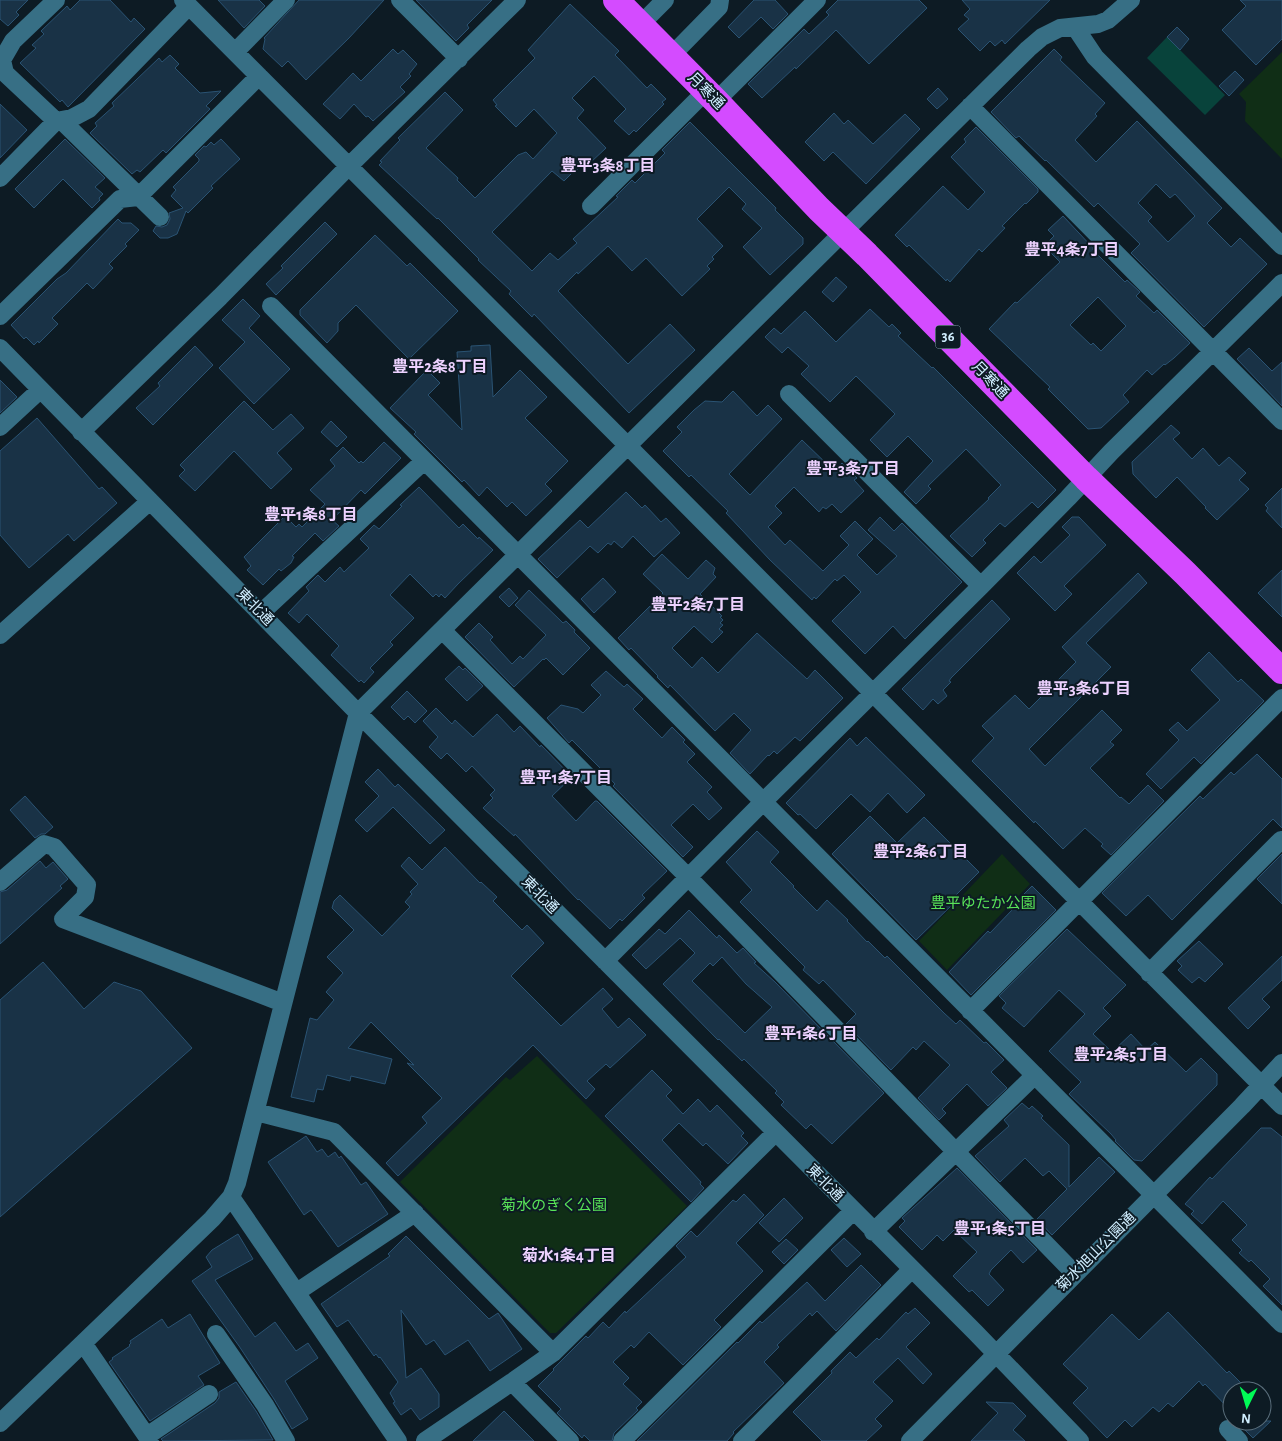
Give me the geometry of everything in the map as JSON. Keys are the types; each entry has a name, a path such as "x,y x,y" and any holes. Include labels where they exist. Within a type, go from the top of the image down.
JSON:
{"highway":[{"name":"月寒通","path":"616,0 842,232 867,255 1086,478 1185,573 1282,671"}],"street":[{"path":"56,0 13,41 2,60 5,73 59,121 160,217"},
{"path":"235,52 286,0"},
{"path":"400,0 458,59"},
{"path":"81,432 517,0"},
{"path":"640,25 665,0"},
{"path":"671,56 719,7 720,0"},
{"path":"591,206 817,0"},
{"path":"0,1423 212,1219 231,1197 237,1183 256,1112 358,713 1042,36 1060,28 1098,24 1108,20 1131,0"},
{"path":"0,178 59,121 72,118 89,109 186,3 1282,1106"},
{"path":"1075,26 1096,56 1282,246"},
{"path":"0,316 120,199 138,197 259,76"},
{"path":"970,106 1282,421"},
{"path":"605,961 981,586 1110,452 1282,283"},
{"path":"271,306 1282,1324"},
{"name":"東北通","path":"0,348 358,713 873,1232 912,1269 1080,1441"},
{"path":"0,427 40,390"},
{"path":"789,394 981,586"},
{"path":"261,613 424,461"},
{"path":"0,635 150,502"},
{"path":"442,630 688,878 1075,1274"},
{"path":"970,1011 1282,698"},
{"path":"1149,973 1281,840"},
{"path":"0,882 44,844 54,846 87,885 85,897 63,919 283,1003"},
{"name":"菊水旭山公園通","path":"910,1441 1282,1063"},
{"path":"873,1232 1035,1075"},
{"path":"256,1112 334,1132 553,1352"},
{"path":"425,1441 553,1352 775,1133"},
{"path":"231,1197 398,1441"},
{"path":"622,1441 853,1211"},
{"path":"297,1292 415,1213"},
{"path":"742,1441 912,1269"},
{"path":"216,1334 265,1405 286,1441"},
{"path":"83,1343 148,1439 209,1394"},
{"path":"512,1382 570,1441"}],"green space":[{"path":"1282,52 1282,159 1245,121 1246,102 1239,94"},
{"name":"豊平ゆたか公園","path":"1002,854 1030,884 947,970 919,941"},
{"name":"菊水のぎく公園","path":"537,1056 687,1206 556,1333 550,1333 400,1182 506,1077 510,1080"}],"shaded area":[{"path":"1167,37 1225,95 1205,115 1147,58"}],"building":[{"path":"0,0 28,0 16,12 19,15 8,26 0,19"},
{"path":"80,0 110,0 131,22 134,18 145,29 68,107 62,100 60,102 20,63 36,48 32,45 44,34 41,31 67,6 70,10"},
{"path":"218,0 259,0 265,6 244,28"},
{"path":"299,0 384,0 306,80 288,61 282,67 263,49 264,38"},
{"path":"416,0 492,0 467,25 469,28 456,41"},
{"path":"754,0 775,0 788,14 773,29 761,17 739,38 728,27"},
{"path":"838,0 919,0 927,8 869,64 836,30 796,69 795,67 762,98 748,84 804,29 809,34 829,15 826,12"},
{"path":"962,0 1050,0 1005,44 1002,40 995,46 990,41 980,51 958,29 969,19 964,15 970,9"},
{"path":"1240,0 1282,0 1282,39 1256,65 1222,30 1246,6"},
{"path":"570,4 619,51 615,55 647,88 651,84 666,99 662,102 664,104 636,132 634,130 629,135 614,121 626,109 594,76 572,98 584,110 577,118 606,148 590,163 586,160 564,181 552,171 492,232 532,271 550,253 558,260 577,243 573,239 618,197 616,196 632,180 635,183 665,153 662,150 690,122 776,208 775,210 803,238 803,244 770,275 743,247 762,228 742,209 746,204 729,187 697,219 723,246 712,257 714,259 707,266 710,269 682,296 646,258 632,271 608,246 558,291 628,364 670,324 695,350 629,413 534,314 532,317 509,294 511,291 438,218 379,165 382,162 380,161 400,140 398,138 445,92 463,110 426,148 458,178 457,180 475,198 518,155 526,152 533,159 557,133 534,109 516,127 495,106 497,105 493,100 535,58 528,50"},
{"path":"1177,27 1189,39 1180,50 1167,37"},
{"path":"393,49 398,54 403,50 417,64 409,74 411,76 400,87 405,92 373,121 368,116 366,117 354,104 340,119 323,104 353,73 361,81"},
{"path":"1054,49 1062,57 1060,60 1105,103 1095,114 1097,116 1075,140 1096,162 1137,121 1222,208 1207,223 1231,247 1240,238 1267,264 1204,327 1131,253 1140,244 1098,203 1094,207 1019,136 1016,138 991,112","holes":["1156,184 1170,198 1175,194 1195,216 1168,242 1148,221 1152,217 1138,203"]},
{"path":"170,55 179,64 175,68 200,93 221,91 206,106 210,109 166,153 163,150 140,172 137,170 132,174 90,133 97,126 95,123 114,106 112,103 159,58 162,62"},
{"path":"1235,71 1244,80 1229,96 1219,86"},
{"path":"938,88 948,99 937,109 927,99"},
{"path":"0,104 27,130 0,158"},
{"path":"834,113 844,124 848,120 873,144 905,114 920,129 866,184 833,152 824,161 805,142"},
{"path":"976,127 1038,189 1038,192 1002,226 1005,228 982,252 979,249 950,282 947,279 946,281 909,245 907,247 895,235 943,186 968,210 985,192 951,157 966,142 964,139"},
{"path":"65,139 105,178 95,187 103,194 92,208 63,179 34,208 15,189"},
{"path":"221,139 240,159 211,186 213,188 188,213 186,211 177,234 168,238 160,238 153,231 156,226 162,227 167,225 170,219 169,213 183,208 171,196 176,190 173,187 199,161 195,155 204,146 206,147 211,142 214,145"},
{"path":"1063,216 1125,282 1127,280 1140,292 1136,296 1154,313 1157,310 1190,343 1152,375 1147,370 1123,395 1129,402 1101,428 1088,429 1048,389 1050,387 989,329 1015,302 1017,303 1060,262 1044,246 1054,236 1048,230","holes":["1098,297 1126,326 1101,351 1093,343 1091,345 1070,325"]},
{"path":"118,219 122,223 131,223 139,230 125,244 127,246 109,264 113,268 93,289 87,283 52,318 58,324 39,343 38,341 34,345 26,337 24,339 11,325 57,279 66,273"},
{"path":"325,222 337,234 276,295 266,284 283,268 281,266"},
{"path":"375,235 407,266 410,263 458,311 409,359 356,305 338,323 338,331 327,343 300,315 300,310"},
{"path":"836,277 847,287 833,302 822,292"},
{"path":"243,299 260,316 249,328 290,369 254,404 219,368 245,342 222,320"},
{"path":"870,309 889,327 892,324 901,333 898,336 933,367 1056,490 1038,508 1032,502 1005,527 1000,523 983,540 986,543 972,557 950,536 1001,485 966,449 928,486 931,489 916,504 904,492 933,461 908,436 887,457 870,440 895,414 856,376 830,402 801,374 809,366 788,347 782,353 765,337 774,328 781,334 805,311 836,342"},
{"path":"490,345 493,397 520,370 547,397 525,418 568,461 545,484 552,491 526,516 512,502 507,507 487,487 479,496 464,480 462,482 414,434 416,432 390,408 427,370 440,383 428,395 462,430 457,352 471,351 471,346"},
{"path":"195,346 213,365 153,425 136,408 160,386 158,383"},
{"path":"1249,348 1272,371 1282,362 1282,406 1237,359"},
{"path":"0,380 17,397 0,413"},
{"path":"733,391 757,416 768,405 782,419 729,474 750,495 802,440 831,468 833,466 836,469 842,463 857,478 854,480 864,491 841,513 832,504 826,509 823,507 819,512 794,487 775,506 782,513 768,527 785,545 790,540 823,571 849,545 840,536 855,521 873,539 857,555 877,575 897,556 868,530 880,517 894,531 902,523 962,582 905,639 893,626 865,654 832,621 861,592 844,575 837,581 835,579 816,599 814,597 812,600 770,560 726,513 728,511 663,451 682,432 677,427 694,410 705,401 722,402"},
{"path":"244,401 273,430 291,414 304,428 277,453 292,469 271,489 234,451 195,491 179,476 185,470 180,465"},
{"path":"37,418 99,489 102,487 117,503 74,541 68,534 29,568 0,535 0,451"},
{"path":"331,421 347,437 337,447 321,432"},
{"path":"1171,425 1180,433 1173,439 1192,459 1203,448 1219,466 1229,457 1246,473 1239,480 1249,489 1217,520 1177,477 1156,498 1133,474 1132,462"},
{"path":"384,442 401,458 365,494 361,490 332,520 339,526 323,541 315,533 292,556 294,557 291,563 281,571 279,569 263,585 247,570 251,566 244,557 285,516 296,527 299,524 302,527 325,504 310,490 335,466 330,460 343,447 359,463 361,461 363,463"},
{"path":"419,487 459,528 463,524 478,539 479,537 493,550 445,598 441,594 439,597 436,594 433,597 410,574 390,595 414,618 390,642 393,645 370,668 374,672 364,683 361,680 359,682 331,655 339,646 307,614 299,623 288,613 309,591 306,587 318,575 325,582 340,567 344,572 369,548 360,539 374,525 379,529"},
{"path":"1282,488 1282,528 1266,511 1268,508 1265,505"},
{"path":"626,492 642,508 645,505 661,522 666,518 680,533 654,557 633,536 622,548 614,541 611,545 608,543 598,553 590,546 557,578 538,559 580,520 588,528"},
{"path":"1072,517 1079,517 1106,545 1064,586 1072,594 1055,611 1017,573 1034,556 1041,563 1070,535 1062,527"},
{"path":"662,554 688,579 706,560 715,568 713,574 716,577 700,594 722,616 720,617 723,620 720,623 723,625 719,629 723,632 712,643 694,626 672,648 692,668 702,657 718,673 757,633 807,679 815,670 843,698 800,741 795,737 777,754 774,751 768,755 750,774 730,753 751,730 734,713 715,731 670,685 668,688 631,648 629,650 618,638 663,593 643,574"},
{"path":"1282,570 1282,617 1258,593"},
{"path":"1138,573 1147,583 1086,643 1111,667 1029,749 1045,766 1102,710 1122,730 1110,742 1114,745 1090,768 1120,798 1129,804 1148,785 1164,801 1111,855 1101,846 1103,844 1085,828 1063,849 972,761 994,738 982,726 1015,695 1029,709 1076,662 1062,647"},
{"path":"603,578 616,592 594,613 581,599"},
{"path":"509,588 518,598 509,607 499,597"},
{"path":"529,590 563,623 566,621 590,648 563,675 546,658 514,687 465,637 479,623 493,637 490,640 512,664 520,656 523,659 546,635 515,605"},
{"path":"992,600 1010,619 951,678 949,681 951,682 943,690 947,696 938,704 933,699 923,710 902,689"},
{"path":"1209,652 1238,682 1241,679 1264,701 1201,764 1194,757 1161,789 1146,774 1179,740 1169,730 1178,722 1187,731 1220,700 1191,670"},
{"path":"459,666 463,670 465,668 483,686 467,701 445,679"},
{"path":"606,671 624,687 627,684 643,699 633,709 662,738 672,727 685,740 683,742 695,754 687,762 712,787 707,792 722,808 709,820 693,804 671,825 693,847 683,857 613,786 615,784 600,768 572,740 569,743 547,718 561,705 578,709 583,713 601,695 591,685"},
{"path":"407,691 427,711 415,723 408,716 404,720 391,707"},
{"path":"436,708 452,724 455,720 473,737 497,714 514,732 520,726 572,777 552,796 576,821 597,801 667,871 642,895 645,898 622,921 620,919 610,929 578,900 515,834 514,836 483,808 493,798 490,795 495,790 472,766 466,772 447,753 441,759 429,747 438,737 423,721"},
{"path":"866,737 925,795 907,813 888,793 870,812 851,794 816,829 786,803 850,738 857,746"},
{"path":"1257,754 1282,779 1282,828 1273,819 1172,920 1148,895 1126,916 1102,893 1200,796 1203,799 1231,772 1234,775"},
{"path":"378,769 395,787 398,784 445,830 430,844 393,807 367,832 355,820 379,796 365,782"},
{"path":"25,796 53,827 45,834 35,838 10,810"},
{"path":"870,816 897,843 924,817 979,872 951,900 954,903 916,940 832,854"},
{"path":"757,831 779,852 770,862 817,911 827,900 867,942 885,958 887,956 956,1024 960,1020 1004,1060 991,1072 1007,1088 988,1106 967,1084 942,1109 946,1113 939,1120 918,1098 950,1065 924,1041 916,1050 913,1047 891,1070 846,1024 856,1014 823,980 819,984 803,970 805,967 740,902 752,890 726,862"},
{"path":"445,847 480,883 497,897 493,901 522,930 527,925 544,943 511,976 561,1026 603,988 613,999 602,1009 618,1028 629,1018 646,1035 610,1068 606,1064 587,1081 595,1089 586,1099 533,1045 398,1176 386,1163 427,1123 422,1117 442,1098 407,1063 414,1065 371,1022 348,1048 392,1059 385,1084 351,1076 350,1081 327,1075 323,1090 317,1089 314,1102 291,1097 310,1018 317,1020 334,1000 326,992 343,973 327,957 354,930 332,908 334,901 340,895 382,936 410,907 405,902 412,894 410,892 418,884 401,866 409,857 422,870"},
{"path":"1282,854 1282,904 1257,879"},
{"path":"40,861 46,868 53,862 68,879 60,886 62,888 0,944 0,892 7,890"},
{"path":"1032,886 1056,910 971,995 949,972 988,931 990,933 1012,910 1010,908"},
{"path":"689,910 717,938 719,935 737,953 743,948 756,962 754,963 884,1093 832,1144 811,1124 806,1129 781,1105 784,1102 775,1093 777,1091 744,1059 742,1061 718,1040 663,984 695,953 680,938 646,969 632,955 659,929 665,934","holes":["722,957 746,984 772,1007 745,1033 692,981 710,963 713,966"]},
{"path":"1067,929 1126,985 1103,1008 1111,1016 1093,1034 1112,1052 1131,1034 1146,1050 1155,1042 1186,1072 1201,1058 1217,1074 1217,1085 1142,1161 1134,1160 1115,1141 1111,1134 1069,1094 1081,1082 1049,1051 1085,1014 1059,990 1024,1027 1002,1008 1006,1003 999,996"},
{"path":"1199,941 1223,964 1205,982 1199,977 1192,983 1178,970 1182,966 1177,961"},
{"path":"1282,956 1282,980 1262,999 1270,1007 1248,1029 1228,1008"},
{"path":"43,962 84,1009 114,982 141,991 192,1048 0,1217 0,1000"},
{"path":"652,1070 672,1090 666,1096 683,1114 698,1099 710,1112 717,1105 744,1133 741,1136 748,1143 728,1164 706,1143 703,1146 679,1123 662,1140 701,1182 700,1184 704,1188 691,1202 605,1116"},
{"path":"1022,1103 1029,1109 1032,1106 1043,1116 1041,1118 1069,1145 1069,1187 1099,1157 1115,1172 1052,1235 1037,1219 1067,1189 1049,1171 1043,1176 1025,1158 1000,1182 975,1156 1009,1126 1004,1120"},
{"path":"1261,1128 1271,1128 1282,1137 1282,1305 1263,1286 1270,1279 1251,1260 1249,1262 1239,1253 1242,1250 1232,1240 1247,1225 1223,1201 1202,1224 1191,1214 1194,1211 1185,1204"},
{"path":"306,1136 317,1152 322,1149 328,1157 335,1152 339,1158 341,1156 361,1185 366,1182 388,1214 338,1247 311,1210 304,1215 268,1162"},
{"path":"957,1168 1037,1250 1023,1263 1011,1250 991,1270 989,1274 1004,1290 988,1306 972,1290 969,1292 953,1276 977,1252 954,1230 943,1241 937,1235 922,1250 899,1227 905,1221 902,1218"},
{"path":"744,1194 764,1215 736,1243 763,1271 714,1320 721,1327 683,1365 649,1332 634,1348 631,1345 613,1362 629,1378 623,1384 642,1402 636,1408 638,1410 614,1433 612,1441 590,1441 584,1435 582,1438 557,1413 561,1409 538,1386 586,1336 588,1338 603,1322 609,1328 625,1311 626,1313 686,1257 676,1246 691,1231 697,1237 733,1200 736,1202"},
{"path":"784,1198 803,1218 779,1242 759,1223"},
{"path":"238,1234 253,1259 215,1280 255,1337 275,1322 296,1351 308,1343 318,1358 285,1381 308,1419 292,1429 239,1346 192,1281 212,1267 206,1257 212,1250"},
{"path":"406,1236 489,1319 498,1313 522,1349 490,1371 468,1340 445,1355 434,1340 426,1345 401,1310 406,1378 421,1368 439,1394 439,1407 420,1420 411,1408 401,1415 393,1403 395,1402 390,1393 398,1382 380,1357 376,1354 374,1356 348,1320 337,1327 321,1304 390,1256 388,1254"},
{"path":"844,1238 861,1254 847,1267 831,1250"},
{"path":"786,1239 798,1250 784,1264 772,1252"},
{"path":"861,1265 881,1285 836,1331 817,1311 812,1316 810,1313 777,1345 779,1347 764,1362 784,1383 733,1432 727,1441 637,1441 737,1342 760,1321 762,1323 807,1282 825,1301"},
{"path":"915,1308 930,1323 906,1347 932,1374 923,1384 898,1358 873,1382 893,1401 875,1419 882,1426 866,1441 822,1441 793,1412 850,1352 856,1358 877,1338 879,1340 906,1312 908,1314"},
{"path":"1168,1312 1227,1373 1229,1371 1239,1381 1222,1381 1222,1402 1205,1384 1203,1386 1199,1381 1173,1407 1168,1403 1159,1412 1153,1407 1132,1427 1125,1420 1107,1438 1073,1403 1088,1388 1063,1364 1112,1314 1139,1340"},
{"path":"190,1314 220,1363 198,1376 204,1385 150,1421 109,1362 130,1346 130,1341 162,1319 168,1328"},
{"path":"236,1382 273,1440 163,1441 161,1439 215,1403 219,1398 219,1392"},
{"path":"986,1402 1013,1403 1026,1416 1013,1430 1025,1441 971,1441 998,1413"},
{"path":"504,1411 534,1441 473,1441"},
{"path":"1246,1431 1260,1431 1253,1438"}],"district":[{"name":"豊平3条8丁目","path":"608,166"},
{"name":"豊平4条7丁目","path":"1072,250"},
{"name":"豊平2条8丁目","path":"440,367"},
{"name":"豊平3条7丁目","path":"853,469"},
{"name":"豊平1条8丁目","path":"311,515"},
{"name":"豊平2条7丁目","path":"698,605"},
{"name":"豊平3条6丁目","path":"1084,689"},
{"name":"豊平1条7丁目","path":"566,778"},
{"name":"豊平2条6丁目","path":"921,852"},
{"name":"豊平1条6丁目","path":"811,1034"},
{"name":"豊平2条5丁目","path":"1121,1055"},
{"name":"豊平1条5丁目","path":"1000,1229"},
{"name":"菊水1条4丁目","path":"569,1256"}]}
